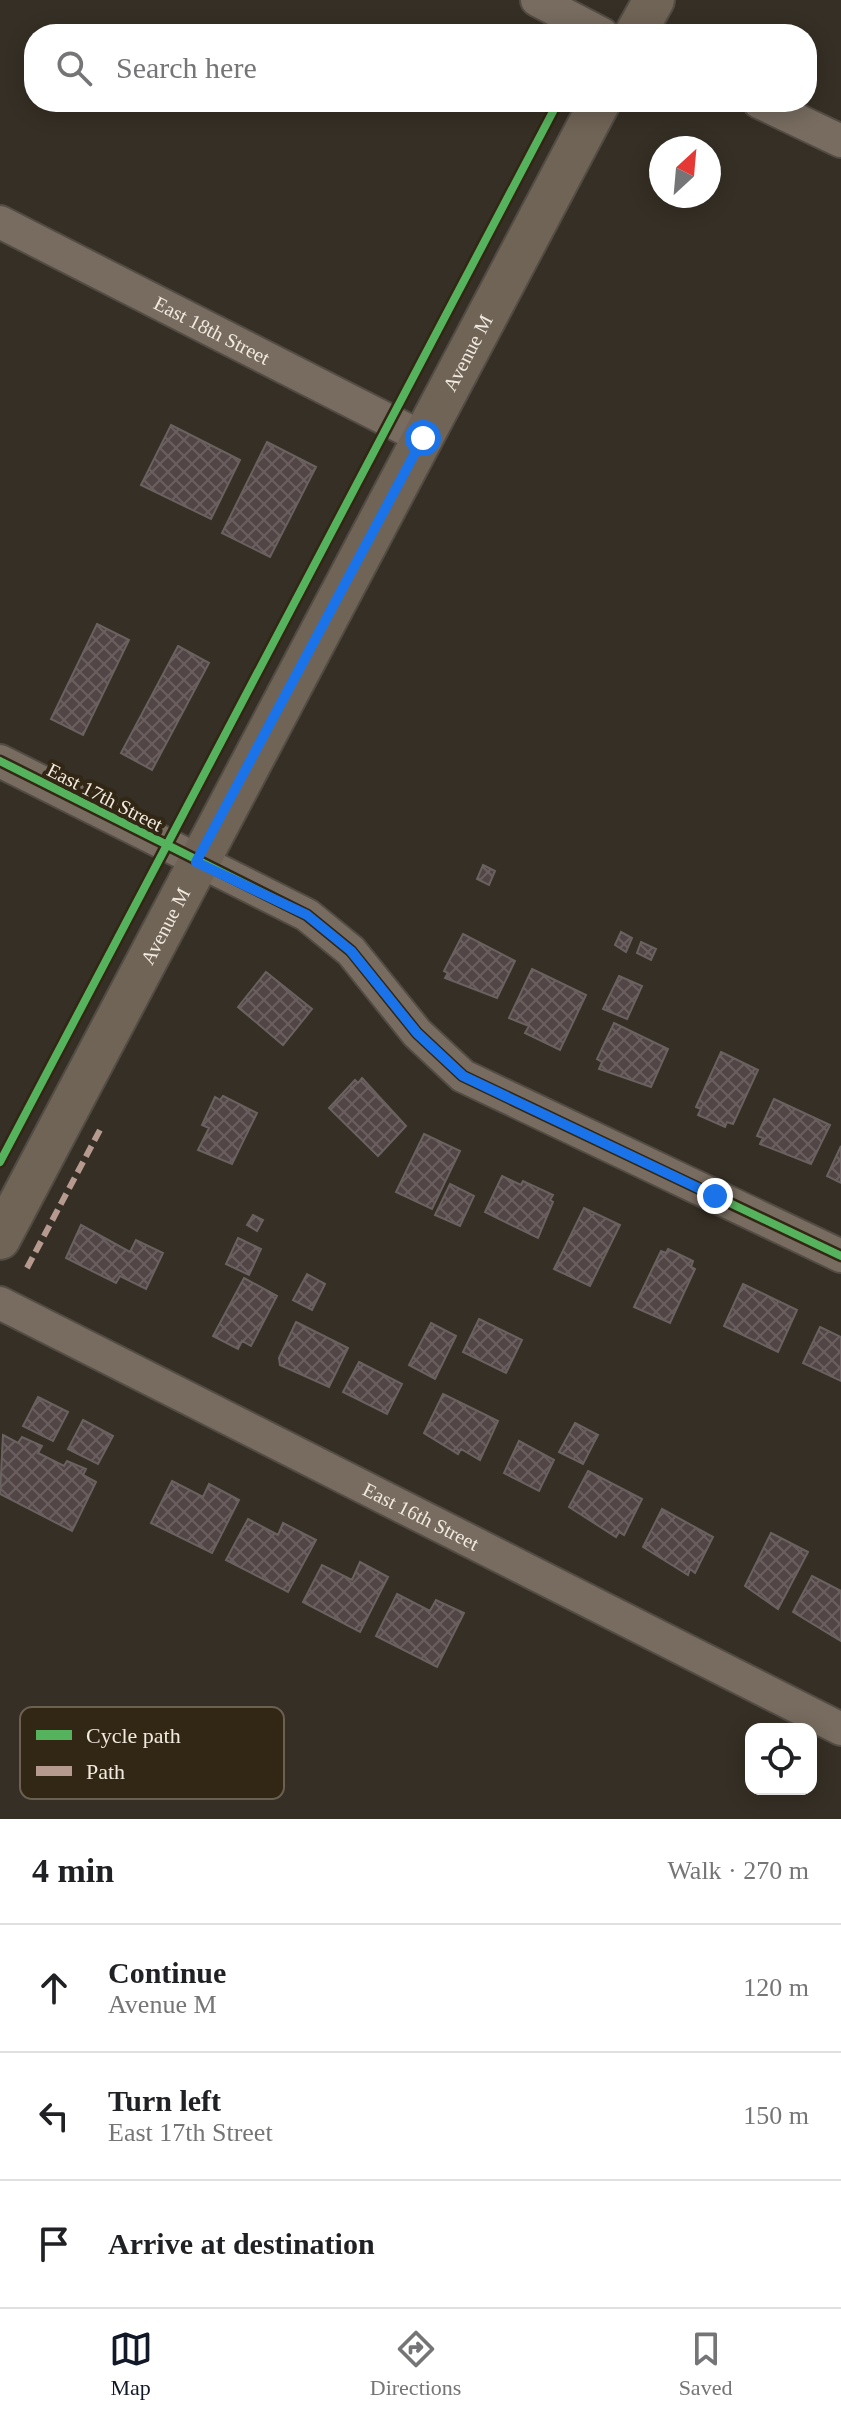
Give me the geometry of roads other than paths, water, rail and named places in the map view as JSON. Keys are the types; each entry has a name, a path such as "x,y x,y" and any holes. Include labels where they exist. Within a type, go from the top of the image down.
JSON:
{"main road":[{"path":"641,24 654,0"},
{"name":"Avenue M","path":"0,1239 196,862 595,112"}],"street":[{"path":"537,0 583,24"},
{"path":"780,112 841,141"},
{"name":"East 18th Street","path":"0,222 423,438"},
{"name":"East 17th Street","path":"0,761 307,915 351,951 417,1033 463,1076 841,1256"},
{"name":"East 16th Street","path":"0,1303 841,1729"}]}
